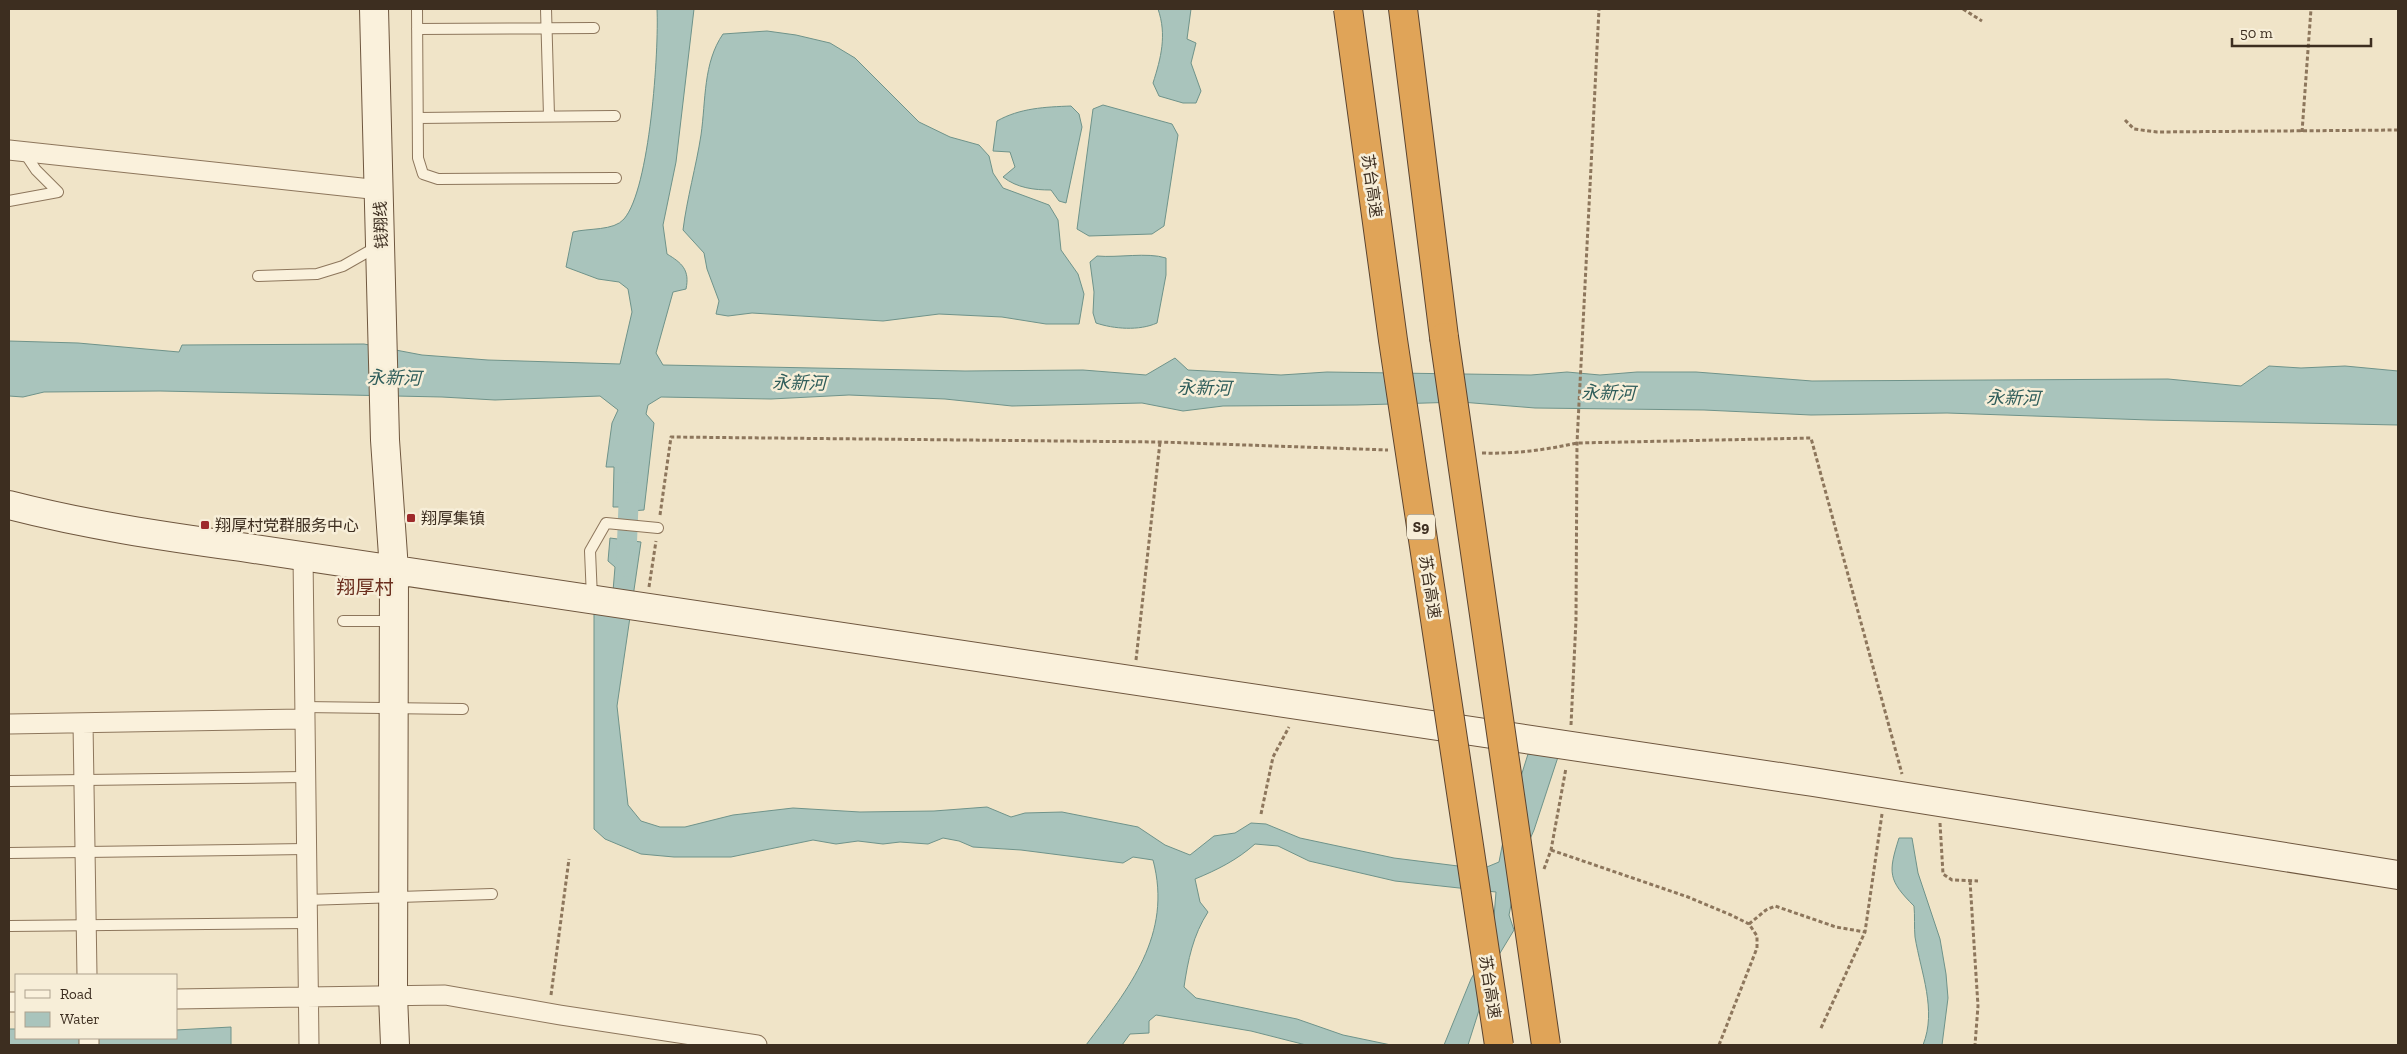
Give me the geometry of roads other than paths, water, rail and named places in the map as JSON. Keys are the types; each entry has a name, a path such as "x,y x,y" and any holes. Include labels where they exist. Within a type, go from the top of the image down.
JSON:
{"highway":[{"name":"苏台高速","path":"1348,9 1393,340 1499,1045"},
{"path":"1402,9 1444,337 1546,1045"}],"street":[{"name":"钱翔线","path":"374,9 385,440 394,570 393,995 395,1045"},
{"path":"16,151 380,190"},
{"path":"9,505 74,522 135,533 303,556 592,601 1294,704 1896,795 2398,875"},
{"path":"303,556 303,713 309,1045"},
{"path":"9,724 83,723 303,713"},
{"path":"83,723 87,974"},
{"path":"178,999 445,995 682,1040 756,1045"}],"lane":[{"path":"417,9 418,158 423,174 438,178 616,178"},
{"path":"546,9 549,116"},
{"path":"417,29 594,28"},
{"path":"418,118 615,116"},
{"path":"9,202 58,192 16,151"},
{"path":"258,276 317,274 343,266 381,245"},
{"path":"592,601 590,552 606,524 658,528"},
{"path":"343,621 394,621"},
{"path":"303,713 394,708 463,708"},
{"path":"9,781 304,776"},
{"path":"9,853 306,849"},
{"path":"306,900 492,894"},
{"path":"9,926 307,923"}],"water":[{"name":"永新河","path":"657,9 694,9 676,162 663,225 667,254 684,268 687,282 686,289 673,292 656,353 663,365 965,371 1083,370 1146,375 1175,358 1188,370 1281,375 1327,372 1531,375 1567,372 1600,375 1637,372 1696,372 1812,381 2168,379 2241,386 2269,366 2301,368 2345,366 2398,371 2398,425 2149,420 1947,413 1811,415 1704,410 1535,408 1461,402 1223,406 1183,411 1142,403 1012,406 945,399 849,395 771,399 661,397 648,405 646,414 654,423 644,510 631,511 629,517 622,515 621,507 613,507 614,467 606,467 612,423 618,410 600,396 495,400 442,397 160,391 44,392 23,397 9,396 9,341 78,343 179,352 182,345 364,344 422,355 488,360 620,364 632,312 628,289 619,282 598,279 566,267 573,232 614,226 624,219 633,203 640,179 651,118 656,55"},
{"path":"1158,9 1191,9 1187,39 1196,43 1191,63 1201,91 1196,103 1183,103 1159,96 1153,83 1162,46 1162,28"},
{"path":"767,31 830,43 855,58 919,122 950,137 979,145 989,156 993,173 1003,188 1049,205 1058,220 1061,250 1078,274 1084,294 1079,324 1046,324 1002,317 939,314 883,321 752,313 728,316 716,314 719,301 707,269 704,253 683,230 701,135 706,82 712,57 723,34"},
{"path":"1103,105 1172,124 1178,135 1164,226 1152,234 1089,236 1077,229 1093,109"},
{"path":"1071,106 1079,114 1082,127 1066,203 1059,201 1051,190 1026,188 1014,184 1003,177 1015,167 1010,152 993,151 997,121 1024,111"},
{"path":"1150,255 1166,258 1166,275 1157,323 1150,326 1127,328 1111,327 1096,323 1093,313 1094,292 1090,262 1097,256"},
{"path":"610,538 641,542 617,706 628,805 641,821 660,827 685,827 733,815 793,808 860,812 934,811 987,807 1011,817 1025,813 1062,812 1138,827 1165,845 1190,855 1214,836 1235,833 1251,823 1266,824 1300,838 1394,858 1482,869 1499,862 1507,821 1528,754 1558,757 1534,830 1519,864 1509,915 1514,930 1494,963 1468,1045 1444,1045 1471,979 1488,949 1496,892 1395,881 1309,861 1278,846 1255,844 1226,864 1195,879 1200,902 1208,912 1198,930 1192,948 1184,987 1196,998 1297,1019 1343,1035 1391,1045 1306,1045 1251,1031 1156,1015 1149,1021 1149,1033 1130,1034 1122,1045 1086,1045 1131,981 1143,959 1152,936 1157,913 1158,887 1153,860 1133,857 1123,863 1021,850 973,847 959,841 943,838 928,844 900,842 883,844 858,841 836,844 813,840 731,857 674,857 641,854 605,839 594,829 594,612 613,591 615,567 608,561"},
{"path":"1899,838 1912,838 1918,873 1940,939 1948,998 1942,1045 1923,1045 1927,1032 1928,1005 1915,937 1914,906 1899,889 1895,882 1892,868"},
{"path":"231,1027 231,1045 9,1045 9,1029 15,1029 15,1039 178,1039 178,1030"}],"waterway":[{"path":"626,567 629,492"}],"place":[{"name":"翔厚集镇","path":"411,518"},
{"name":"翔厚村党群服务中心","path":"205,525"}],"district":[{"name":"翔厚村","path":"365,587"}]}
